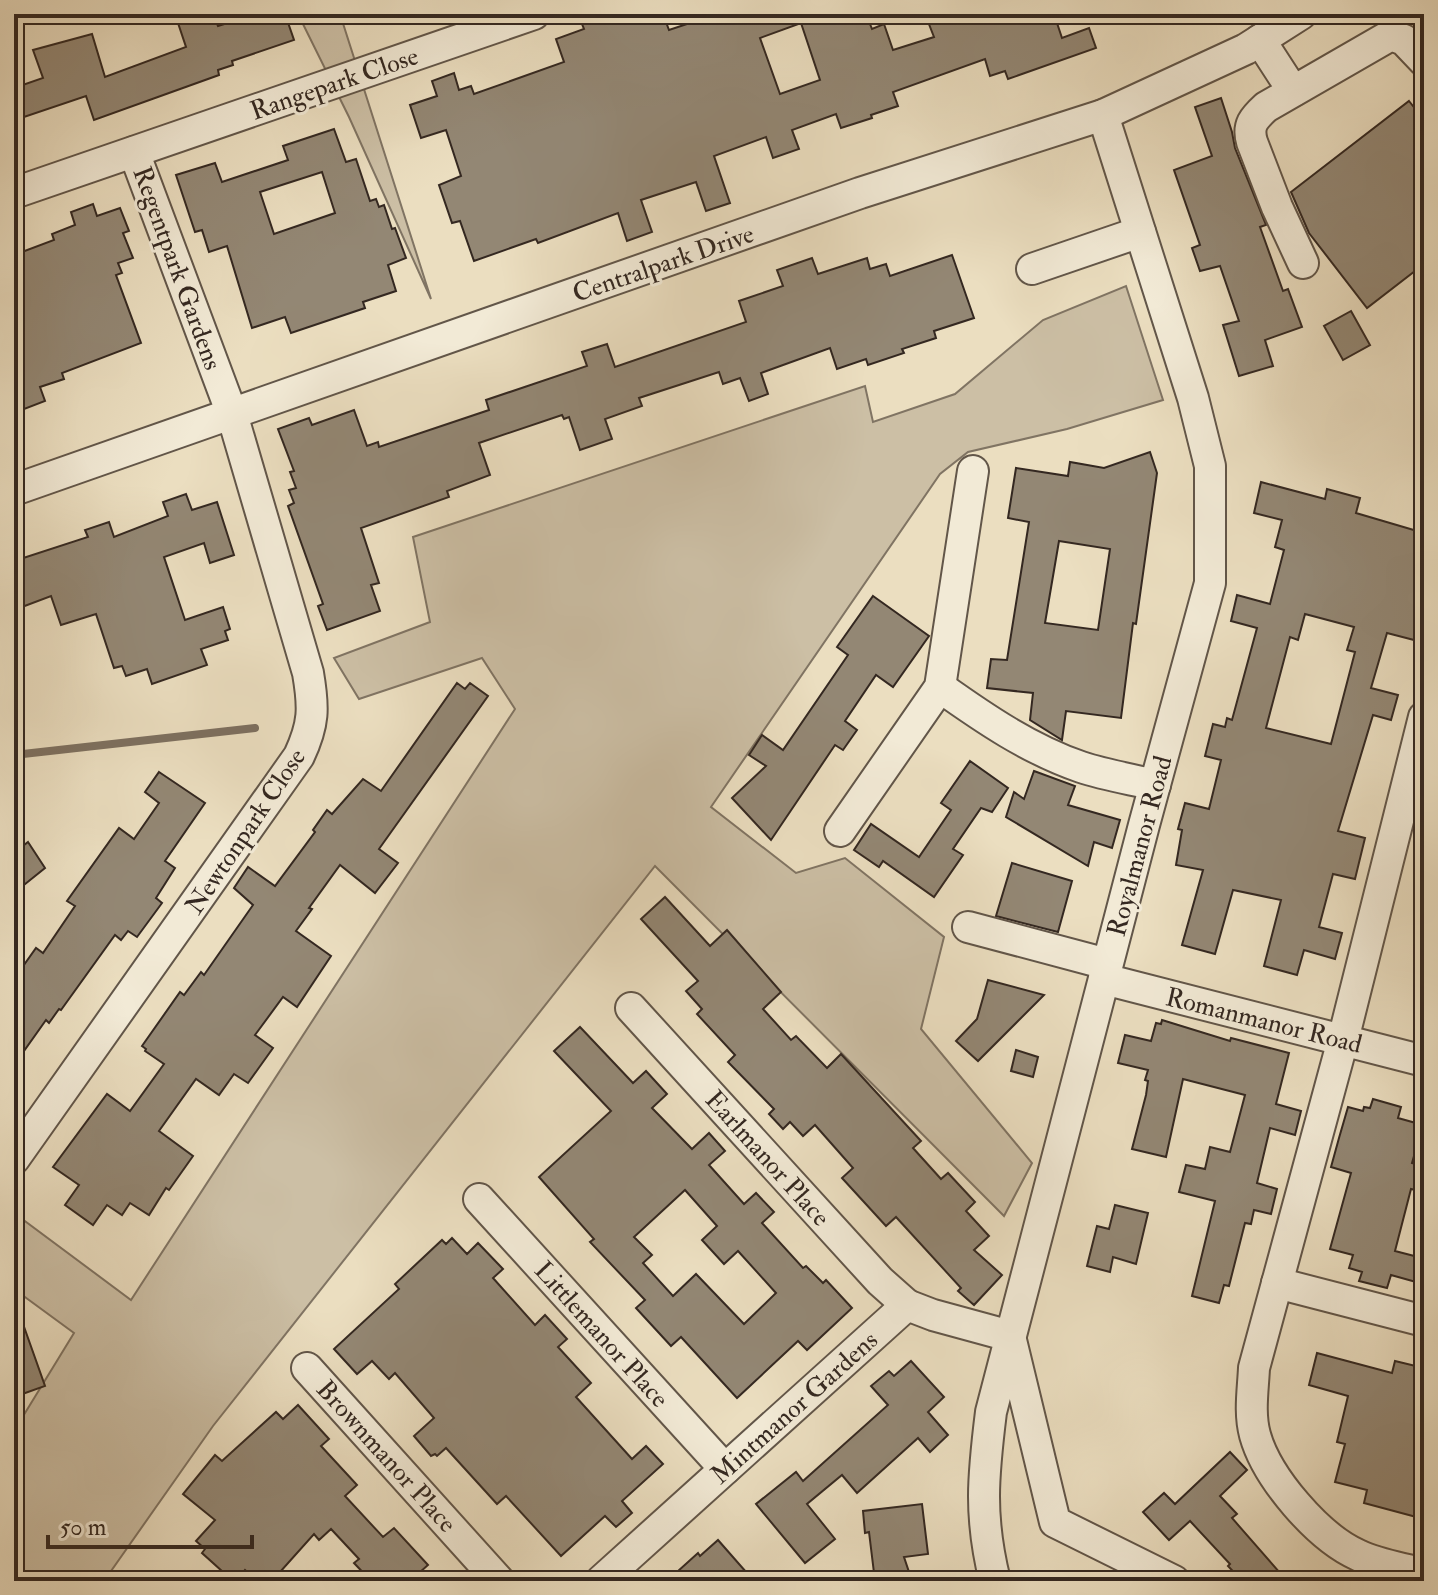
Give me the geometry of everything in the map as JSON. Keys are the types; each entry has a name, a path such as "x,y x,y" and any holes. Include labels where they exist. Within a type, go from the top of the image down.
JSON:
{"street":[{"name":"Rangepark Close","path":"134,152 534,14"},
{"name":"Centralpark Drive","path":"14,490 860,193 1103,115 1246,49 1301,14"},
{"path":"1303,263 1277,207 1249,132 1251,123 1258,114 1293,91 1394,34 1424,61"},
{"path":"1260,40 1293,91"},
{"name":"Royalmanor Road","path":"995,1581 983,1525 983,1477 991,1412 1210,583 1210,466 1193,398 1103,115"},
{"name":"Regentpark Gardens","path":"14,193 134,152 232,414"},
{"path":"1032,269 1140,232"},
{"name":"Newtonpark Close","path":"14,1159 299,756 310,733 313,702 308,673 232,414"},
{"path":"840,831 940,687 973,471"},
{"path":"940,687 992,724 1041,752 1083,768 1155,785"},
{"path":"1424,717 1343,1040 1254,1368 1251,1408 1255,1436 1267,1464 1315,1523 1359,1556 1424,1574"},
{"name":"Romanmanor Road","path":"968,927 1106,971 1424,1061"},
{"name":"Earlmanor Place","path":"631,1008 880,1281 907,1305"},
{"name":"Littlemanor Place","path":"479,1199 725,1469"},
{"path":"1277,1283 1424,1321"},
{"path":"907,1305 1010,1336 1055,1522 1174,1581"},
{"name":"Mintmanor Gardens","path":"601,1581 907,1305"},
{"name":"Brownmanor Place","path":"307,1368 499,1581"}],"shaded area":[{"path":"298,14 340,14 431,299 349,117"},
{"path":"1126,286 1163,400 1067,429 968,452 940,474 711,807 796,873 845,858 944,937 921,1029 1032,1163 1004,1216 655,866 213,1426 104,1581 14,1581 14,1431 74,1333 14,1289 14,1213 131,1300 515,709 482,658 359,699 334,658 430,622 413,537 865,386 873,422 955,394 1043,320"}],"building":[{"path":"175,14 213,14 218,26 257,14 285,14 294,40 232,61 233,65 218,70 219,75 94,120 86,96 21,118 14,99 14,88 43,78 33,50 92,34 105,77 186,47"},
{"path":"594,14 622,14 624,20 642,14 663,14 669,30 717,14 866,14 872,29 884,24 893,50 934,37 927,19 939,14 1054,14 1062,38 1089,28 1096,48 1008,79 1005,71 990,76 985,59 893,92 898,106 871,115 872,118 841,128 836,114 792,130 799,149 773,158 766,137 714,156 730,203 706,211 696,182 641,200 652,232 627,241 618,213 538,243 536,239 474,261 460,221 452,223 439,185 461,176 446,130 421,138 410,105 437,96 432,81 454,73 459,90 471,86 474,94 564,62 556,39 584,29 580,19","holes":["801,23 820,80 780,94 760,38"]},
{"path":"1221,98 1235,148 1266,225 1260,227 1283,291 1288,289 1302,327 1265,340 1273,366 1239,376 1223,325 1239,321 1220,266 1200,271 1192,248 1200,245 1174,170 1212,156 1195,107"},
{"path":"1409,101 1424,120 1424,264 1367,308 1309,233 1291,192"},
{"path":"334,129 346,162 356,159 370,201 376,199 379,207 384,205 406,258 388,265 396,291 363,302 365,308 291,333 285,317 252,328 227,246 209,252 202,230 195,232 176,175 215,163 222,182 288,160 283,146","holes":["322,172 335,213 274,234 260,192"]},
{"path":"93,204 97,216 120,208 129,231 123,233 133,258 118,263 122,273 116,275 141,343 62,373 64,379 40,387 45,401 19,411 14,397 14,255 54,240 52,234 75,225 71,212"},
{"path":"952,255 974,318 934,331 936,338 902,349 904,353 868,365 866,359 837,369 830,348 761,373 768,394 749,401 740,378 723,384 719,372 639,398 642,406 605,419 612,439 580,450 569,417 564,419 562,415 479,443 490,475 447,491 449,497 361,528 379,583 371,585 380,611 327,630 318,606 323,604 288,506 294,503 289,490 296,488 290,472 294,471 278,429 309,418 312,425 354,410 367,446 378,442 379,447 489,410 486,400 587,366 582,352 607,344 615,367 746,322 739,301 783,286 777,270 812,258 818,274 867,258 870,269 886,264 890,276"},
{"path":"1351,311 1370,345 1343,360 1324,326"},
{"path":"1150,452 1157,473 1136,624 1133,623 1121,718 1066,711 1062,740 1030,720 1033,693 987,688 991,659 1007,660 1029,522 1008,518 1016,468 1068,476 1070,462 1104,468","holes":["1059,541 1110,549 1098,630 1045,623"]},
{"path":"1261,482 1325,499 1327,489 1360,498 1356,513 1424,533 1424,605 1414,640 1387,633 1371,688 1398,695 1391,720 1373,715 1338,831 1365,838 1355,879 1333,874 1319,927 1342,933 1335,959 1304,950 1297,975 1264,966 1281,900 1233,890 1215,954 1182,945 1203,870 1176,865 1182,830 1178,829 1185,803 1209,809 1221,760 1205,756 1213,724 1225,727 1227,718 1232,720 1257,628 1231,621 1237,595 1270,604 1284,550 1275,547 1282,520 1254,513","holes":["1305,614 1354,627 1347,650 1355,652 1331,744 1266,728 1290,637 1298,640"]},
{"path":"186,494 192,510 217,502 234,555 210,563 204,543 164,557 185,620 223,607 230,629 225,631 228,640 201,649 207,665 152,684 147,669 126,676 122,666 114,668 96,614 61,625 51,596 14,610 14,561 88,537 85,530 109,522 114,537 168,516 163,502"},
{"path":"873,596 929,636 893,687 876,675 845,721 857,730 843,750 835,745 771,840 732,798 766,766 749,755 762,735 783,750 848,655 837,647"},
{"path":"457,683 465,689 470,683 488,696 379,849 398,863 375,893 340,865 296,931 331,956 297,1007 283,997 255,1035 273,1048 248,1083 234,1074 219,1095 196,1079 159,1131 193,1156 169,1190 166,1188 149,1215 130,1203 122,1215 107,1205 93,1225 65,1205 79,1185 53,1167 107,1094 130,1111 164,1064 142,1046 180,992 184,995 201,972 204,975 253,905 234,888 248,867 275,886 315,832 313,830 327,810 332,814 363,779 381,791"},
{"path":"970,761 1008,788 992,812 981,808 953,849 963,855 934,897 883,861 879,867 854,850 871,824 919,857 951,810 941,803"},
{"path":"1034,771 1075,786 1068,805 1120,820 1112,848 1094,842 1088,866 1006,817 1014,792 1024,799"},
{"path":"159,772 205,803 165,861 175,868 156,898 162,903 137,937 128,931 121,940 115,935 61,1010 49,1023 46,1020 14,1065 14,979 36,948 43,953 75,906 67,901 119,828 134,839 159,803 145,792"},
{"path":"28,842 45,868 14,893 14,853"},
{"path":"1012,863 1072,881 1058,932 996,916"},
{"path":"665,897 710,946 727,930 781,992 763,1009 791,1040 796,1036 827,1068 841,1054 921,1141 913,1148 941,1179 948,1173 975,1202 966,1211 989,1236 974,1250 1002,1275 974,1305 958,1291 961,1288 896,1217 886,1226 842,1178 853,1168 815,1125 803,1136 790,1122 783,1129 769,1114 774,1109 728,1062 735,1055 697,1014 702,1009 686,991 698,981 641,919"},
{"path":"988,980 1044,995 978,1061 956,1041 977,1019"},
{"path":"1162,1020 1230,1041 1231,1038 1289,1053 1276,1104 1301,1111 1295,1135 1270,1128 1257,1183 1277,1189 1271,1214 1254,1210 1251,1224 1245,1223 1229,1286 1224,1285 1219,1303 1192,1296 1215,1201 1179,1192 1186,1165 1205,1169 1210,1147 1230,1152 1245,1095 1183,1079 1166,1157 1132,1149 1146,1095 1148,1070 1118,1063 1125,1035 1151,1041 1156,1023 1161,1024"},
{"path":"580,1027 633,1083 646,1071 667,1094 652,1108 692,1149 709,1133 725,1151 709,1165 744,1204 756,1193 774,1212 762,1223 803,1268 806,1266 823,1283 826,1280 852,1308 807,1350 798,1341 737,1398 681,1337 671,1346 636,1308 645,1300 590,1242 594,1239 539,1177 611,1111 554,1051","holes":["685,1190 717,1226 702,1240 724,1264 738,1251 776,1293 744,1324 696,1274 673,1296 643,1263 652,1255 634,1237"]},
{"path":"1016,1050 1038,1057 1033,1077 1011,1071"},
{"path":"1373,1099 1401,1107 1398,1118 1423,1125 1412,1163 1424,1166 1424,1192 1411,1189 1395,1251 1422,1258 1416,1282 1391,1275 1387,1288 1359,1281 1362,1272 1349,1268 1353,1255 1330,1249 1351,1173 1331,1167 1339,1138 1348,1107 1363,1111 1364,1107 1370,1108"},
{"path":"1115,1205 1148,1213 1136,1264 1113,1257 1110,1272 1087,1266 1097,1226 1109,1229"},
{"path":"452,1238 467,1254 478,1243 503,1269 493,1278 535,1325 545,1315 567,1339 558,1347 591,1383 576,1397 632,1459 646,1446 663,1464 622,1501 632,1513 616,1527 605,1516 561,1556 506,1496 497,1504 446,1448 437,1456 431,1456 414,1436 434,1418 395,1373 389,1379 372,1361 357,1374 334,1349 399,1289 395,1284 442,1240 446,1244"},
{"path":"17,1307 45,1386 14,1397 14,1308"},
{"path":"1317,1353 1392,1373 1395,1361 1424,1368 1424,1502 1420,1518 1364,1503 1367,1490 1335,1482 1345,1444 1337,1442 1348,1396 1309,1385"},
{"path":"911,1361 944,1397 928,1412 948,1435 930,1452 918,1438 857,1493 842,1475 807,1504 835,1539 805,1563 756,1504 796,1472 803,1481 888,1405 871,1386 889,1371 894,1376"},
{"path":"298,1405 329,1439 321,1446 357,1485 345,1496 383,1537 394,1528 428,1565 410,1581 371,1581 354,1563 359,1559 331,1529 319,1540 314,1534 272,1581 257,1581 245,1570 233,1581 202,1553 205,1549 196,1541 215,1520 183,1494 215,1455 222,1461 276,1412 283,1419"},
{"path":"1230,1452 1247,1470 1220,1496 1237,1514 1232,1518 1287,1581 1242,1581 1190,1521 1169,1540 1143,1512 1164,1493 1175,1504"},
{"path":"922,1504 928,1554 904,1557 912,1581 875,1581 863,1511"},
{"path":"718,1540 754,1581 667,1581 698,1553 700,1556"}],"waterway":[{"path":"14,755 255,728"}]}
